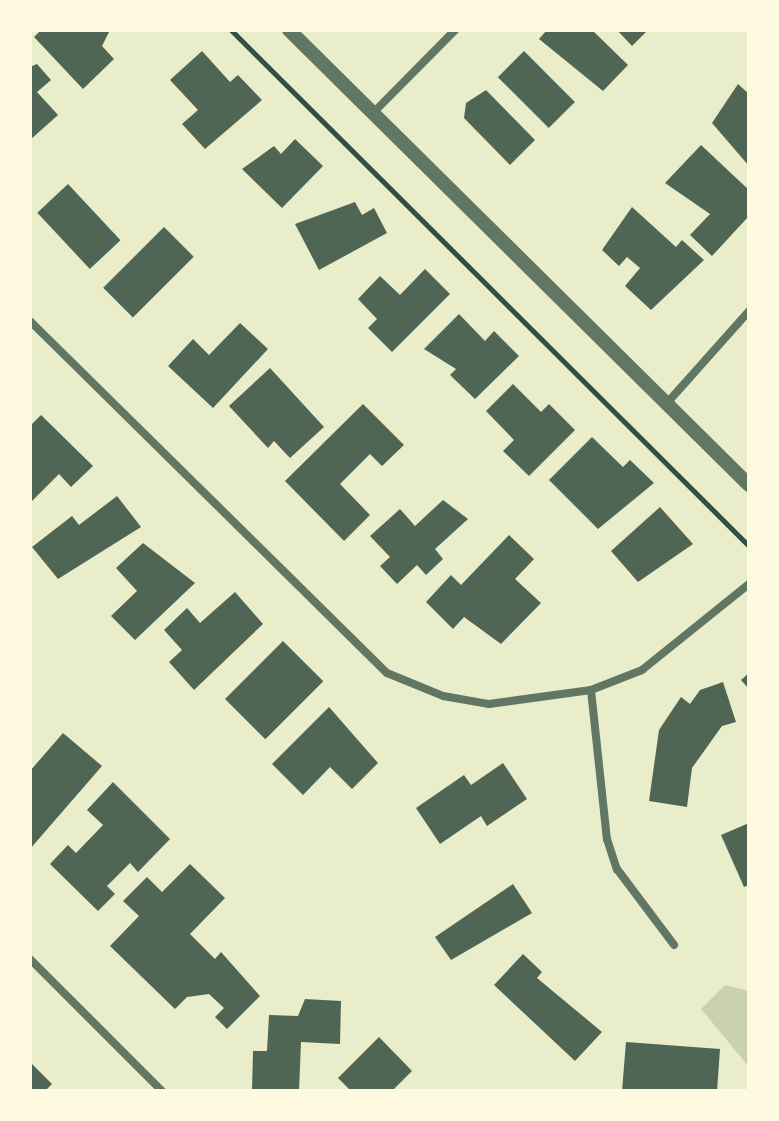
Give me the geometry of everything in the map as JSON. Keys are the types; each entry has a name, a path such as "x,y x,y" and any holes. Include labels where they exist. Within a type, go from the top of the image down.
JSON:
{"street":[{"path":"289,30 749,485"},
{"path":"373,113 455,30"},
{"path":"668,402 749,311"},
{"path":"30,321 387,673 443,696 489,704 591,690 642,670 749,584"},
{"path":"591,690 607,839 617,869 674,945"},
{"path":"30,959 162,1091"}],"path":[{"path":"231,30 749,546"}],"green space":[{"path":"725,985 749,991 749,1067 701,1009"}],"building":[{"path":"41,30 110,30 102,46 114,59 83,89 34,37"},
{"path":"547,30 592,30 628,65 603,91 539,39"},
{"path":"617,30 648,30 632,46"},
{"path":"202,51 230,82 238,75 262,100 205,149 182,124 198,110 170,80"},
{"path":"524,51 575,102 549,128 498,77"},
{"path":"37,64 51,80 37,92 58,115 30,140 30,67"},
{"path":"738,84 749,94 749,166 712,123"},
{"path":"486,90 535,140 510,165 464,118 466,103"},
{"path":"295,139 323,166 282,208 242,169 274,146 281,154"},
{"path":"701,145 749,190 749,216 712,256 690,235 710,214 665,183"},
{"path":"68,184 121,240 90,269 37,213"},
{"path":"355,202 362,215 374,208 387,233 319,270 295,224"},
{"path":"632,207 676,247 682,240 704,260 651,310 625,286 640,268 627,257 619,266 602,250"},
{"path":"164,227 194,257 133,318 103,288"},
{"path":"425,269 450,294 392,352 368,328 377,319 358,299 380,276 400,295"},
{"path":"459,314 485,341 494,331 519,356 475,399 450,375 456,369 424,349"},
{"path":"240,323 268,349 213,408 168,366 193,339 209,355"},
{"path":"270,368 324,427 290,458 274,441 268,448 229,406"},
{"path":"513,384 541,412 549,404 575,430 529,476 503,451 514,440 486,411"},
{"path":"363,404 404,445 382,466 370,454 340,484 370,515 344,541 285,481"},
{"path":"41,415 93,466 71,487 59,474 30,503 30,426"},
{"path":"592,437 623,467 630,460 654,483 598,529 549,480"},
{"path":"117,496 141,527 58,579 32,547 72,516 79,525"},
{"path":"443,500 468,519 435,549 443,559 426,575 417,565 397,584 380,566 390,557 370,536 400,509 415,526"},
{"path":"660,507 693,544 638,582 611,551"},
{"path":"509,535 534,559 515,579 541,603 501,644 464,617 453,629 426,602 451,575 461,585"},
{"path":"143,543 195,583 135,640 111,616 137,591 116,568"},
{"path":"235,592 263,624 194,690 169,662 182,650 164,630 187,608 200,623"},
{"path":"283,641 323,681 265,739 225,699"},
{"path":"749,673 749,689 741,680"},
{"path":"723,682 736,722 722,726 692,768 687,807 649,801 659,730 681,697 690,704 700,690"},
{"path":"329,707 378,763 352,789 330,767 303,795 272,764"},
{"path":"63,733 102,766 30,849 30,771"},
{"path":"503,763 527,799 487,826 481,816 440,844 416,808 464,775 471,785"},
{"path":"113,782 170,839 138,872 130,863 107,886 115,894 98,911 50,864 68,845 76,853 103,825 87,810"},
{"path":"749,823 749,885 744,887 721,835"},
{"path":"190,864 225,898 190,934 215,959 221,952 260,996 227,1029 215,1017 224,1008 209,994 187,997 175,1009 110,946 139,916 123,901 147,877 162,892"},
{"path":"513,884 532,913 451,960 435,937"},
{"path":"523,954 542,972 537,978 602,1032 575,1061 494,985"},
{"path":"305,999 341,1001 340,1044 301,1042 299,1091 252,1091 253,1051 267,1051 269,1015 298,1016"},
{"path":"379,1037 412,1071 392,1091 351,1091 338,1078"},
{"path":"626,1042 720,1049 717,1091 622,1091"},
{"path":"30,1062 52,1084 45,1091 30,1091"}]}
